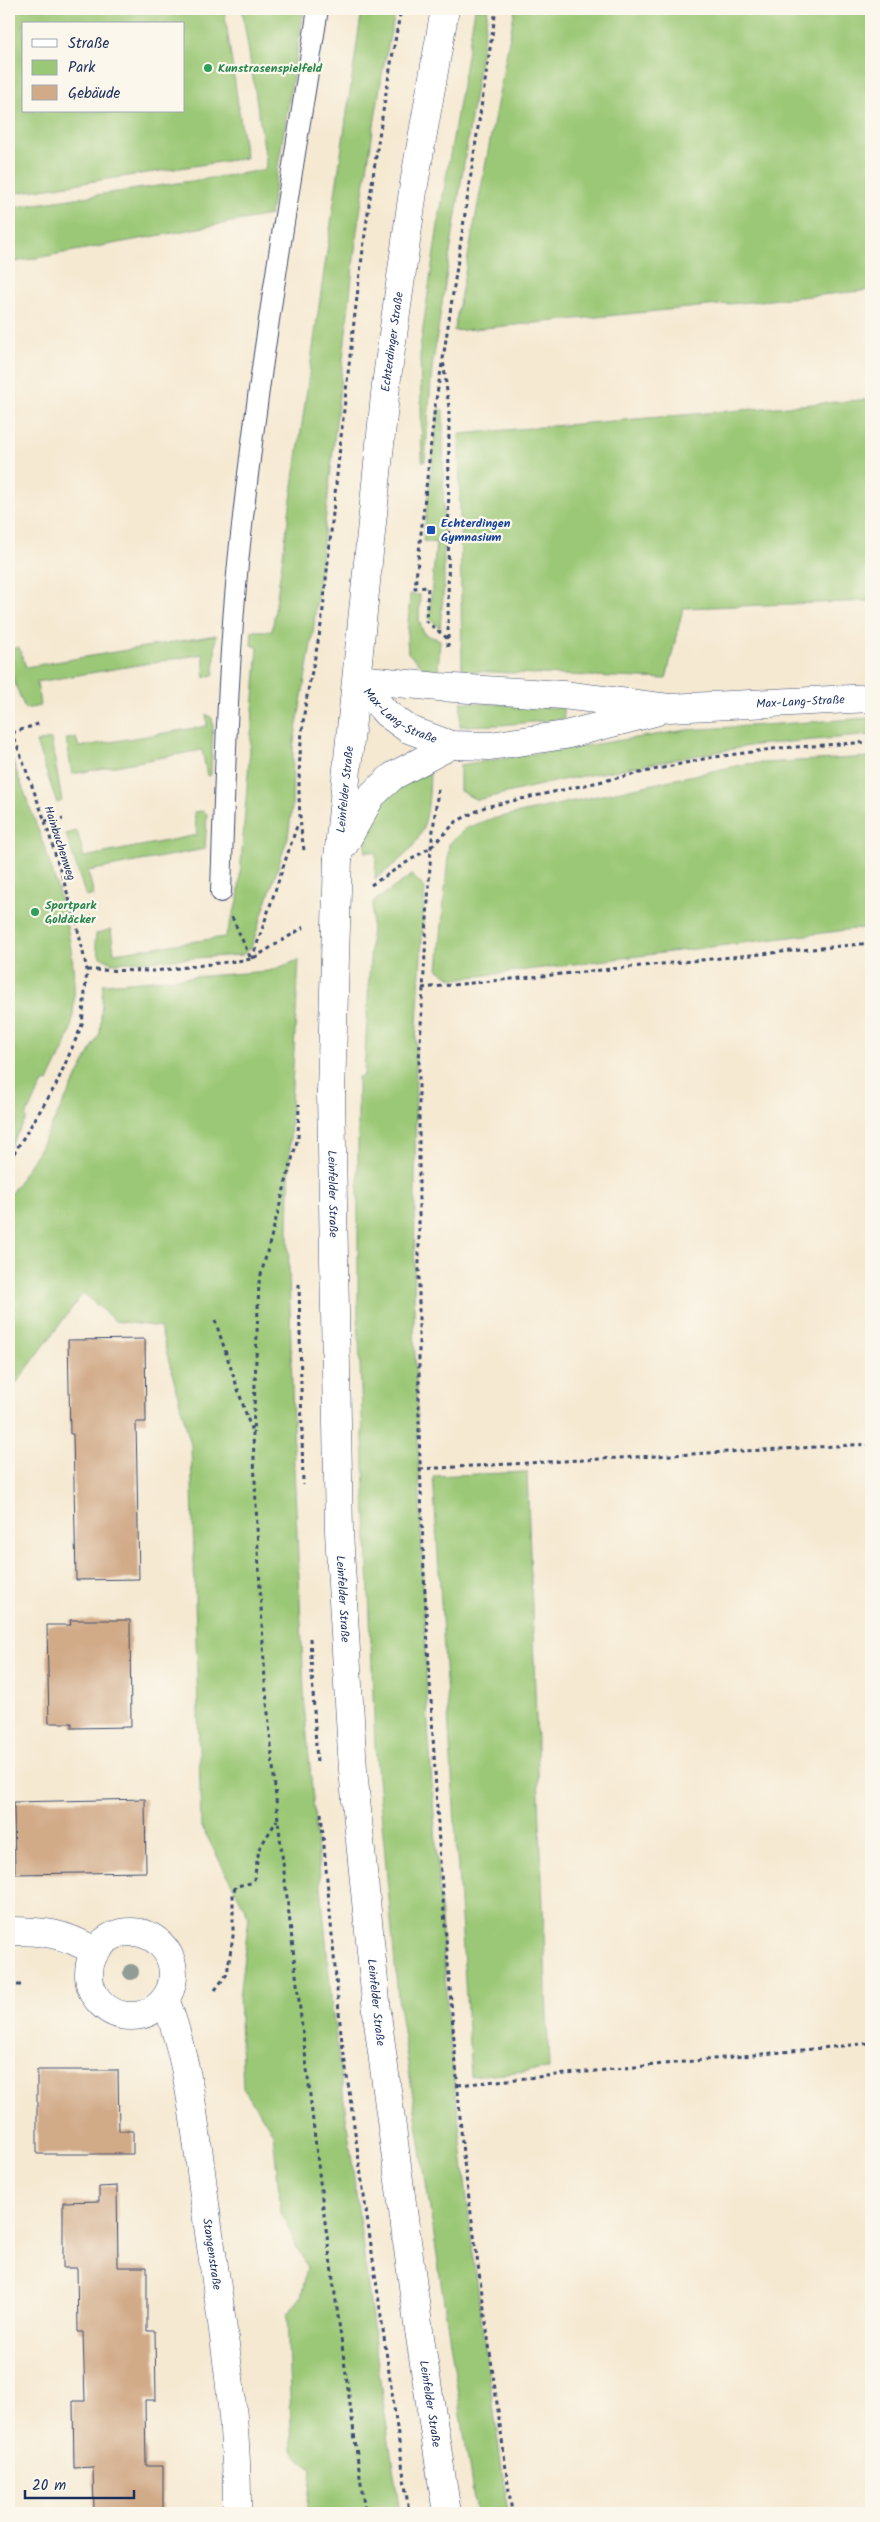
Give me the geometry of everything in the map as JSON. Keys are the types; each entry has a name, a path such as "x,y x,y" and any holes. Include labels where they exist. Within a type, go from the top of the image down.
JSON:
{"main road":[{"name":"Echterdinger Straße","path":"357,679 386,384 414,184 445,9"},
{"name":"Max-Lang-Straße","path":"357,679 386,712 408,730 451,745 490,746 565,735 669,708"},
{"name":"Max-Lang-Straße","path":"357,679 439,688 562,695 669,708 871,698"},
{"name":"Leinfelder Straße","path":"357,679 339,855 331,1093 339,1532 353,1770 378,2022 418,2324 447,2513"},
{"path":"339,855 372,795 393,776 451,745"},
{"path":"9,1932 42,1931 65,1936 94,1951"},
{"path":"128,1931 142,1932 154,1938 164,1948 171,1960 173,1973 172,1987 165,1999 155,2009 142,2015 127,2016 114,2013 102,2005 93,1993 89,1980 89,1965 94,1951 103,1941 115,1934 128,1931"},
{"name":"Stangenstraße","path":"165,1999 177,2029 193,2117 233,2424 237,2513"}],"lane":[{"path":"221,892 234,608 242,527 279,255 318,9"}],"path":[{"path":"305,857 299,820 303,722 321,625 347,378 386,86 401,9"},
{"path":"448,639 426,621 428,588 415,588 435,406 496,9"},
{"path":"443,359 449,408 448,648"},
{"path":"12,733 41,723"},
{"name":"Hainbuchenweg","path":"9,724 45,821 76,921 87,970 82,1025 56,1085 9,1161"},
{"path":"431,847 457,821 485,807 554,790 708,758 780,748 871,742"},
{"path":"438,783 431,847 422,988 418,1128 420,1469 438,1831 458,2085 473,2230 512,2513"},
{"path":"45,821 62,819"},
{"path":"252,959 299,820"},
{"path":"221,892 252,959"},
{"path":"76,921 92,916"},
{"path":"422,988 871,943"},
{"path":"87,970 154,971 252,959"},
{"path":"298,1138 259,1282 253,1434 264,1672 278,1820 323,2207 365,2513"},
{"path":"215,1320 253,1434"},
{"path":"420,1469 871,1444"},
{"path":"215,1990 227,1974 233,1936 233,1892 236,1886 251,1883 254,1880 259,1849 278,1820"},
{"path":"9,1985 21,1985"},
{"path":"458,2085 871,2043"}],"green space":[{"name":"Kunstrasenspielfeld","path":"9,9 224,9 246,158 9,194"},
{"path":"242,9 304,9 270,215 9,263 9,208 265,170 266,160"},
{"path":"362,9 396,9 383,69 357,231 313,633 293,748 292,808 288,837 251,948 242,955 112,963 100,957 95,943 96,934 111,929 114,953 225,937 238,901 258,647 251,645 252,631 272,631"},
{"path":"475,9 488,9 432,368 425,462 422,461 420,349 438,225"},
{"path":"515,9 871,9 871,290 454,331"},
{"path":"871,399 871,601 683,608 666,679 462,671 459,434"},
{"path":"438,409 443,410 444,586 440,628 429,618 436,543 423,541"},
{"path":"410,594 420,595 419,621 424,634 440,640 438,672 424,668 408,653"},
{"path":"216,635 214,674 205,678 203,654 37,682 40,706 25,709 9,669 9,650 19,647 26,667"},
{"path":"461,702 563,708 564,719 501,725 460,726"},
{"path":"206,714 212,718 213,724 211,775 207,776 202,750 72,774 66,739 76,738 79,747 207,726"},
{"path":"871,718 871,735 755,745 562,780 477,800 460,791 460,765 687,730"},
{"path":"51,739 62,801 57,803 36,742"},
{"name":"Sportpark Goldäcker","path":"9,751 56,884 72,955 74,989 71,1030 65,1045 48,1082 43,1083 25,1117 27,1118 9,1148"},
{"path":"871,757 871,927 454,979 438,970 449,844 465,829 487,820 745,764"},
{"path":"430,773 425,823 420,835 404,856 375,879 376,852 365,852 368,826 391,787"},
{"path":"202,811 207,814 205,849 88,871 94,895 86,897 66,834 77,831 84,857 197,835 194,812"},
{"path":"412,875 425,888 416,1040 414,1327 428,1725 448,2021 475,2274 508,2513 476,2513 398,1998 375,1745 358,1313 358,1077 364,1075 373,902"},
{"path":"299,960 291,1104 288,1231 294,1467 305,1713 332,2006 381,2389 400,2513 307,2513 311,2470 292,2450 287,2315 301,2297 307,2268 281,2212 273,2133 243,2088 239,1997 249,1917 201,1825 191,1445 160,1327 115,1321 83,1293 9,1393 9,1197 41,1146 100,1033 103,984 269,971"},
{"path":"527,1472 549,2069 471,2076 433,1476"}],"building":[{"path":"145,1339 146,1422 136,1422 139,1579 76,1580 73,1434 70,1434 68,1340"},
{"path":"70,1620 130,1620 131,1727 72,1728 72,1723 49,1723 47,1625 71,1625"},
{"path":"145,1799 146,1872 15,1874 14,1802"},
{"path":"37,2070 118,2070 119,2131 133,2131 133,2154 37,2154"},
{"path":"117,2186 118,2267 147,2267 147,2331 155,2331 156,2400 145,2400 146,2466 163,2466 163,2513 94,2513 93,2467 74,2468 73,2401 85,2401 83,2332 78,2332 77,2268 63,2268 63,2202 99,2201 99,2187"}],"place":[{"name":"Kunstrasenspielfeld","path":"208,68"},
{"name":"Echterdingen Gymnasium","path":"431,530"},
{"name":"Sportpark Goldäcker","path":"35,912"}]}
